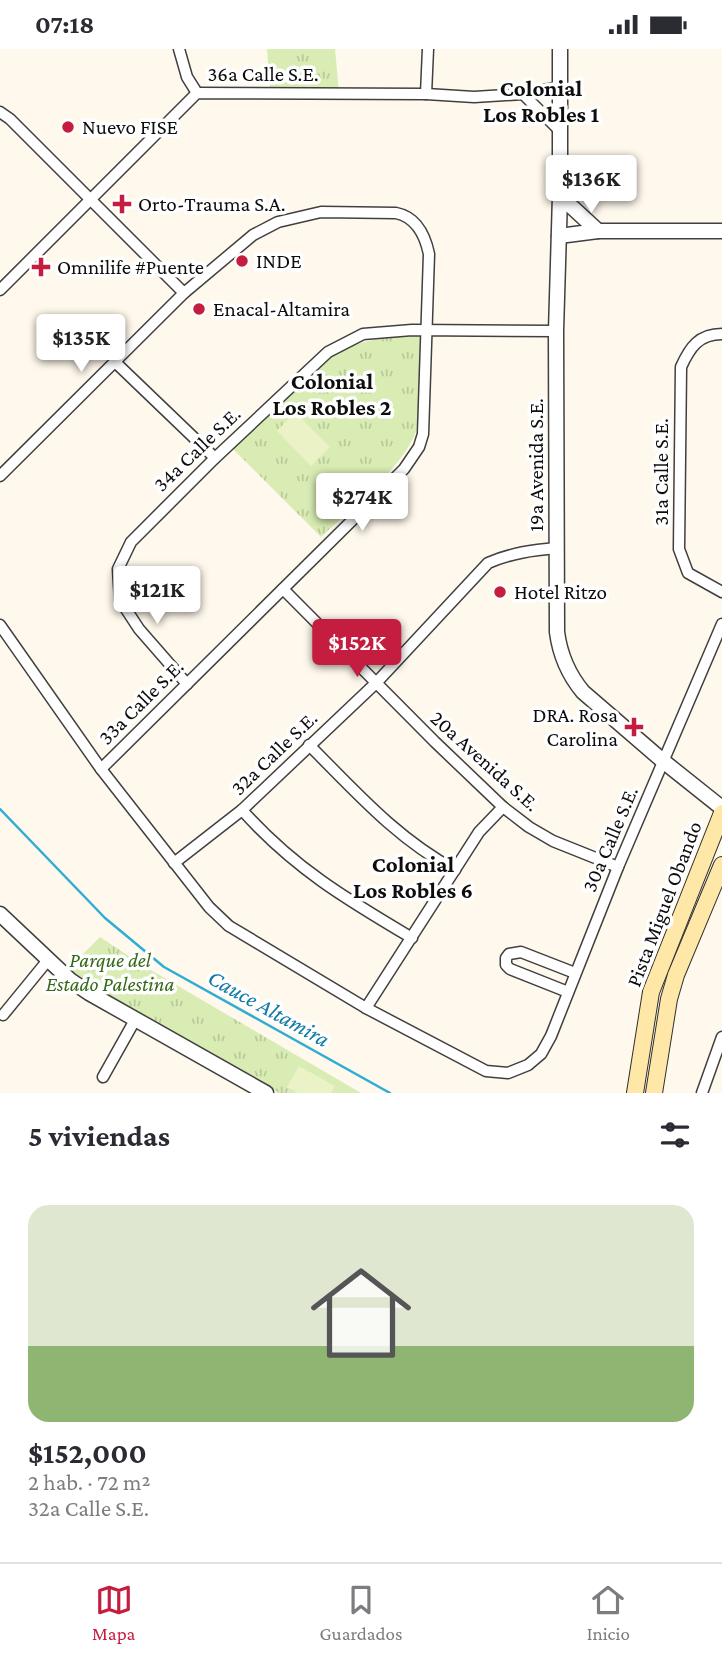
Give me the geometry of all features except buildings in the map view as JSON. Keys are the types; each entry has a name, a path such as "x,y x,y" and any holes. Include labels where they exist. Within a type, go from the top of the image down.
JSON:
{"main road":[{"name":"Pista Miguel Obando","path":"635,1093 651,992 722,811"},
{"name":"Pista Miguel Obando","path":"654,1093 669,999 676,975 722,865"}],"street":[{"path":"179,49 187,76 197,93"},
{"path":"426,94 428,49"},
{"name":"19a Avenida S.E.","path":"560,49 556,331 559,649 572,679 583,692 722,811"},
{"name":"36a Calle S.E.","path":"0,290 197,93 426,94 474,97 523,94 560,87"},
{"path":"523,94 559,130"},
{"path":"0,112 184,293"},
{"path":"560,196 598,232"},
{"name":"33a Calle S.E.","path":"0,477 184,293 253,235 278,222 321,212 407,215 421,232 429,254 423,434 415,455 404,469 101,769"},
{"path":"559,236 598,232 722,231"},
{"name":"34a Calle S.E.","path":"187,684 139,629 120,600 118,569 131,542 215,458 328,352 363,334 426,330 556,331"},
{"name":"31a Calle S.E.","path":"722,334 700,338 688,351 681,367 679,549 688,573 722,592"},
{"path":"115,362 215,458"},
{"name":"32a Calle S.E.","path":"174,863 242,810 376,683 488,563 506,555 557,548"},
{"name":"20a Avenida S.E.","path":"283,589 503,807 553,841 618,867"},
{"name":"30a Calle S.E.","path":"366,1008 486,1071 508,1073 528,1065 541,1054 722,624"},
{"path":"0,625 101,769 209,907 229,926 366,1008 479,832 503,807"},
{"path":"309,745 392,827 426,854 454,870"},
{"path":"242,810 265,837 296,864 342,896 412,938"},
{"path":"0,914 79,986 247,1089 265,1093"},
{"path":"568,992 510,968 506,965 506,958 514,952 521,952 575,973"},
{"path":"3,1015 48,960"},
{"path":"103,1077 135,1020"},
{"path":"702,1093 722,1037"}],"green space":[{"path":"267,49 335,49 339,93 270,93"},
{"path":"420,335 419,422 414,437 405,453 378,484 321,537 232,448 325,360 360,343"},
{"path":"295,412 330,447 311,466 277,431"},
{"name":"Parque del Estado Palestina","path":"100,937 144,966 361,1093 279,1093 64,973"},
{"path":"299,1066 335,1086 331,1093 298,1093 287,1087"}],"waterway":[{"name":"Cauce Altamira","path":"0,809 105,918 164,967 390,1093"}],"place":[{"name":"Nuevo FISE","path":"68,127"},
{"name":"Orto-Trauma S.A.","path":"122,204"},
{"name":"INDE","path":"242,261"},
{"name":"Omnilife #Puente","path":"41,267"},
{"name":"Enacal-Altamira","path":"199,309"},
{"name":"Hotel Ritzo","path":"500,592"},
{"name":"DRA. Rosa Carolina","path":"634,727"}],"district":[{"name":"Colonial Los Robles 1","path":"541,101"},
{"name":"Colonial Los Robles 2","path":"332,394"},
{"name":"Colonial Los Robles 6","path":"413,877"}]}
